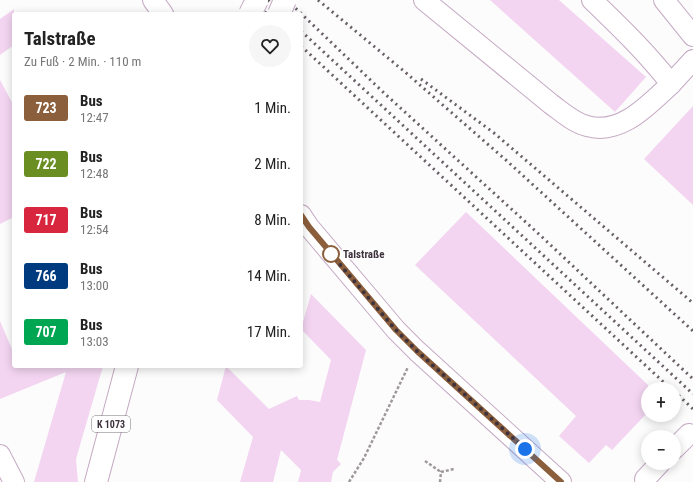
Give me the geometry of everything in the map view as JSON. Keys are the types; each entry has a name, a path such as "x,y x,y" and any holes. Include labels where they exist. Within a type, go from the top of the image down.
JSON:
{"main road":[{"path":"251,12 257,0"},
{"path":"280,12 285,0"},
{"name":"K 1073","path":"96,482 126,368"},
{"name":"K 1073","path":"107,482 137,368"}],"street":[{"path":"153,0 162,12"},
{"path":"424,0 551,104 570,118 586,126 601,129 614,126 629,119 643,109 671,84 689,64"},
{"path":"592,0 625,31 671,84"},
{"path":"664,0 693,36"},
{"path":"304,221 382,313 417,351 561,482"},
{"path":"681,442 689,434"},
{"path":"0,454 14,482"},
{"path":"645,479 653,470"}],"path":[{"path":"349,482 364,458 402,378 417,351"},
{"path":"425,461 441,472"},
{"path":"441,472 454,468"},
{"path":"440,482 441,472"}],"building":[{"path":"490,0 559,0 646,77 615,112"},
{"path":"14,9 14,12 12,12 12,46 0,55 0,19"},
{"path":"0,80 12,102 12,218 0,224"},
{"path":"693,106 693,205 644,159"},
{"path":"466,212 645,382 641,382 641,419 612,450 606,445 589,463 559,436 576,416 415,265"},
{"path":"311,294 366,350 337,460 341,464 333,472 331,482 298,482 301,470 281,450 273,482 240,482 253,437 217,400 225,368 228,368 269,409 297,396 299,400 320,402 331,360 303,331 303,322"},
{"path":"0,321 12,349 12,368 102,368 76,459 78,482 34,482 66,372 0,399"}],"railway":[{"path":"251,0 265,12"},
{"path":"268,0 281,12"},
{"path":"287,0 300,12"},
{"path":"318,0 405,72 507,161 693,331"},
{"path":"303,15 384,93 541,236 693,379"},
{"path":"303,33 693,394"},
{"path":"303,48 663,382"},
{"path":"421,79 494,133 693,303"},
{"path":"681,398 693,409"}],"bus line":[{"name":"723","path":"303,218 396,330 438,371 561,482"}],"place":[{"name":"Talstraße","path":"331,254"}],"route":[{"path":"331,254 396,330 438,371 525,449"}]}
